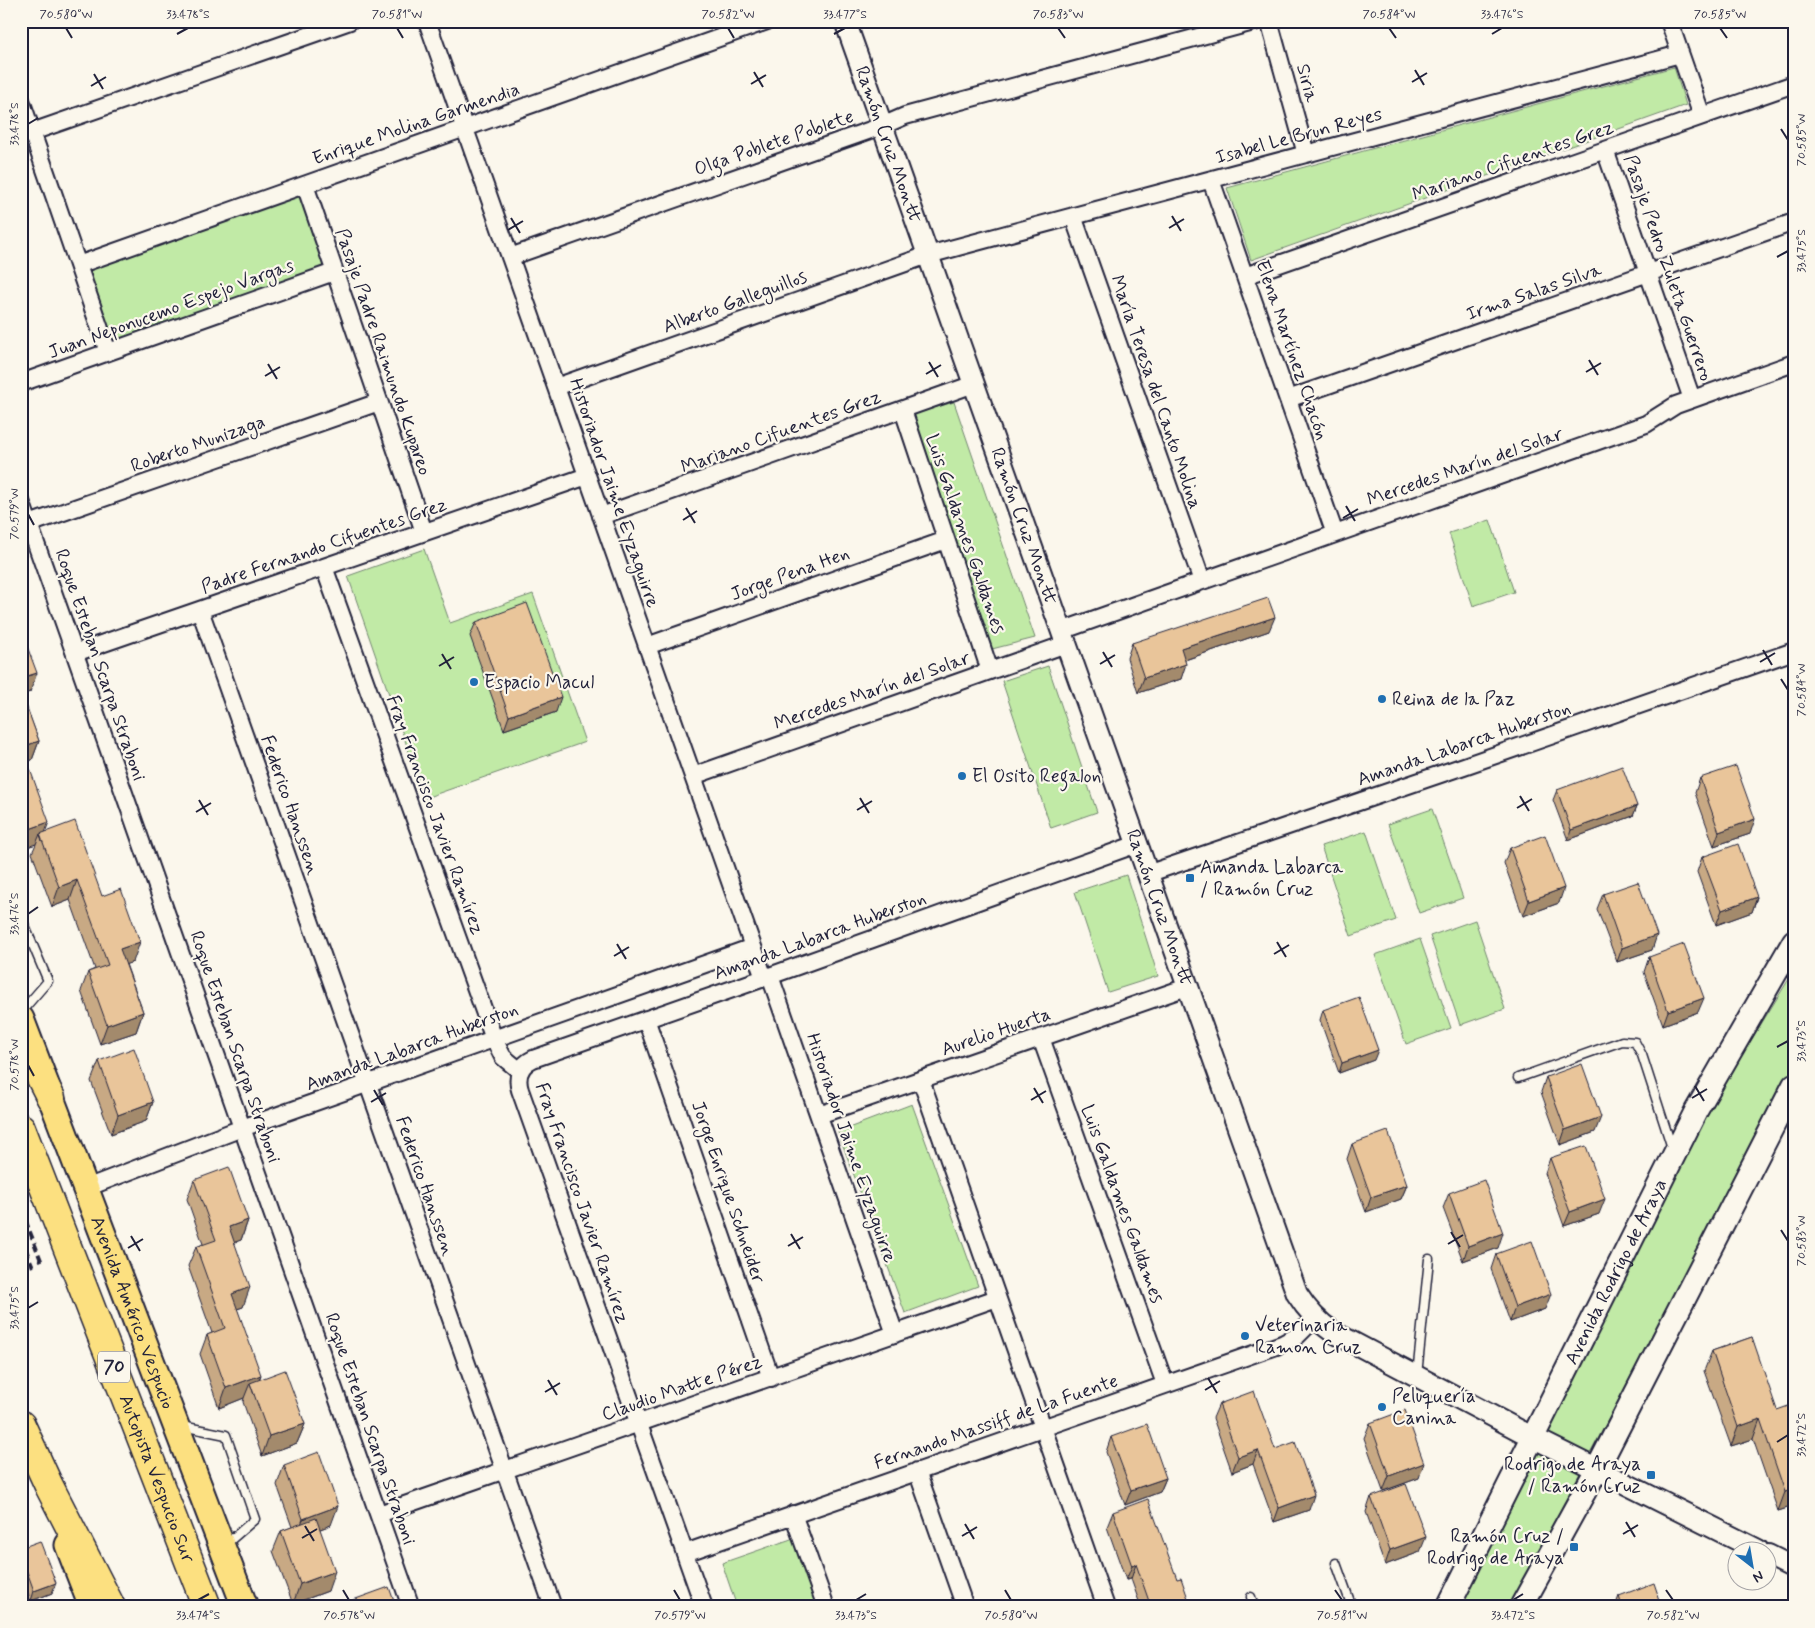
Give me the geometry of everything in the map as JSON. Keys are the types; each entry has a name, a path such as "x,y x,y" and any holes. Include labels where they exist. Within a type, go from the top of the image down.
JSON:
{"highway":[{"path":"21,1039 52,1098"},
{"name":"Autopista Vespucio Sur","path":"21,1128 208,1607"},
{"path":"24,1436 111,1607"}],"main road":[{"name":"Avenida Rodrigo de Araya","path":"1448,1607 1696,1111 1794,941"},
{"name":"Avenida Américo Vespucio","path":"21,1019 245,1607"},
{"path":"1521,1607 1597,1469 1794,1085"},
{"path":"24,1436 92,1607"}],"street":[{"path":"32,132 350,21"},
{"name":"Historiador Jaime Eyzaguirre","path":"427,21 692,776 753,947 767,977 819,1115 895,1334"},
{"name":"Enrique Molina Garmendia","path":"78,265 767,21"},
{"name":"Ramón Cruz Montt","path":"845,21 1290,1279 1305,1307 1315,1318 1333,1332 1534,1438 1738,1540"},
{"name":"Olga Poblete Poblete","path":"510,257 882,126 905,116 1258,21"},
{"name":"Siria","path":"1270,21 1306,154"},
{"path":"1669,21 1702,116"},
{"name":"Isabel Le Brun Reyes","path":"928,255 1680,54"},
{"name":"Mariano Cifuentes Grez","path":"1244,276 1794,84"},
{"path":"21,100 108,352"},
{"name":"Pasaje Pedro Zuleta Guerrero","path":"1606,150 1692,399"},
{"name":"Elena Martínez Chacón","path":"1211,180 1335,534"},
{"name":"Pasaje Padre Raimundo Kupareo","path":"305,185 424,532"},
{"name":"María Teresa del Canto Molina","path":"1073,216 1202,581"},
{"name":"Irma Salas Silva","path":"1288,400 1794,222"},
{"name":"Alberto Galleguillos","path":"556,387 928,255"},
{"name":"Juan Neponucemo Espejo Vargas","path":"21,383 334,272"},
{"name":"Mercedes Marín del Solar","path":"692,776 990,671 1063,637 1202,581 1646,424 1676,404 1794,363"},
{"name":"Mariano Cifuentes Grez","path":"601,516 974,384"},
{"name":"Roberto Munizaga","path":"29,524 379,402"},
{"name":"Luis Galdames Galdames","path":"903,410 990,671"},
{"name":"Padre Fernando Cifuentes Grez","path":"75,653 587,476"},
{"name":"Roque Esteban Scarpa Straboni","path":"21,501 412,1607"},
{"name":"Jorge Pena Hen","path":"647,646 946,540"},
{"name":"Fray Francisco Javier Ramírez","path":"324,567 494,1039 503,1057 520,1071 518,1080 520,1090 704,1607"},
{"name":"Federico Hanssen","path":"200,610 553,1607"},
{"name":"Amanda Labarca Huberston","path":"1147,874 1794,651"},
{"name":"Amanda Labarca Huberston","path":"520,1071 525,1064 533,1059 1137,844"},
{"name":"Amanda Labarca Huberston","path":"86,1188 242,1128 753,947"},
{"name":"Aurelio Huerta","path":"819,1115 1187,987"},
{"name":"Jorge Enrique Schneider","path":"646,1019 771,1378"},
{"name":"Luis Galdames Galdames","path":"1041,1038 1164,1384"},
{"path":"921,1080 1106,1607"},
{"name":"Claudio Matte Pérez","path":"379,1514 997,1298"},
{"name":"Fernando Massiff de La Fuente","path":"685,1553 1282,1344 1302,1332 1315,1318"},
{"path":"917,1471 965,1607"},
{"path":"794,1514 826,1607"},
{"path":"1778,1560 1794,1568"}],"lane":[{"path":"21,917 48,981 21,1012"},
{"path":"1518,1078 1622,1041 1634,1042 1642,1055 1674,1156"},
{"path":"1417,1375 1429,1259"},
{"path":"175,1424 226,1435 255,1519 222,1548"},
{"path":"1336,1563 1352,1607"},
{"path":"1251,1597 1254,1607"}],"green space":[{"path":"1674,67 1686,105 1251,260 1227,188"},
{"path":"300,191 326,270 111,344 86,269"},
{"path":"954,402 1035,638 992,649 910,415"},
{"path":"1490,520 1514,592 1473,606 1449,533"},
{"name":"Espacio Macul","path":"424,549 450,623 533,594 585,742 425,798 348,576"},
{"path":"1048,666 1097,812 1051,828 1002,681"},
{"path":"1432,809 1463,898 1419,913 1388,824"},
{"path":"1366,831 1396,920 1351,936 1321,846"},
{"path":"1126,875 1158,976 1108,992 1075,892"},
{"path":"1475,920 1505,1009 1460,1025 1430,936"},
{"path":"1420,939 1451,1028 1406,1044 1375,955"},
{"path":"1794,971 1794,1068 1509,1607 1458,1607 1704,1116"},
{"path":"912,1104 978,1286 905,1313 838,1132"},
{"path":"794,1538 818,1607 737,1607 722,1563"}],"building":[{"path":"1268,598 1275,617 1181,648 1186,664 1144,678 1132,643"},
{"path":"527,603 561,697 509,716 476,622"},
{"path":"21,630 37,673 21,678"},
{"path":"21,691 39,741 22,747 49,822 21,832"},
{"path":"1622,766 1637,806 1571,830 1557,790"},
{"path":"1736,766 1755,819 1719,832 1700,778"},
{"path":"75,821 102,896 121,889 140,942 120,949 143,1012 107,1025 88,972 108,965 77,880 59,887 40,834"},
{"path":"1545,835 1564,888 1529,901 1510,848"},
{"path":"1738,844 1757,897 1722,910 1702,857"},
{"path":"1638,882 1657,935 1622,948 1603,894"},
{"path":"1684,944 1704,998 1668,1011 1649,957"},
{"path":"1359,997 1378,1050 1342,1063 1323,1010"},
{"path":"134,1048 153,1102 118,1115 99,1061"},
{"path":"1582,1064 1601,1117 1565,1130 1546,1077"},
{"path":"1388,1131 1407,1185 1371,1197 1352,1144"},
{"path":"1586,1146 1605,1199 1570,1212 1550,1158"},
{"path":"229,1167 248,1220 229,1227 250,1287 232,1294 261,1375 226,1388 207,1335 225,1328 196,1247 216,1240 194,1180"},
{"path":"1484,1180 1503,1233 1468,1246 1449,1193"},
{"path":"1532,1241 1551,1294 1515,1307 1496,1254"},
{"path":"1752,1337 1777,1410 1794,1404 1794,1489 1785,1492 1760,1419 1738,1427 1712,1351"},
{"path":"285,1370 305,1424 269,1436 250,1383"},
{"path":"1254,1391 1275,1449 1295,1442 1314,1495 1279,1508 1258,1450 1238,1457 1219,1404"},
{"path":"1405,1410 1424,1463 1389,1476 1370,1423"},
{"path":"1147,1424 1166,1478 1131,1490 1111,1437"},
{"path":"319,1452 338,1506 303,1519 284,1465"},
{"path":"1406,1484 1426,1537 1390,1550 1371,1497"},
{"path":"1148,1499 1177,1579 1181,1578 1191,1607 1151,1607 1136,1564 1132,1566 1113,1512"},
{"path":"316,1518 335,1571 300,1584 281,1531"},
{"path":"40,1541 56,1583 34,1591 21,1555 21,1548"},
{"path":"1654,1583 1662,1607 1622,1607 1619,1596"},
{"path":"389,1587 396,1607 356,1607 353,1600"}],"railway":[{"path":"21,1209 42,1263"},
{"path":"21,1238 33,1267"}],"place":[{"name":"Espacio Macul","path":"474,682"},
{"name":"Reina de la Paz","path":"1382,699"},
{"name":"El Osito Regalon","path":"962,776"},
{"name":"Amanda Labarca / Ramón Cruz","path":"1190,878"},
{"name":"Veterinaria Ramon Cruz","path":"1245,1336"},
{"name":"Peluquería Canina","path":"1382,1407"},
{"name":"Rodrigo de Araya / Ramón Cruz","path":"1651,1475"},
{"name":"Ramón Cruz / Rodrigo de Araya","path":"1574,1547"}]}
